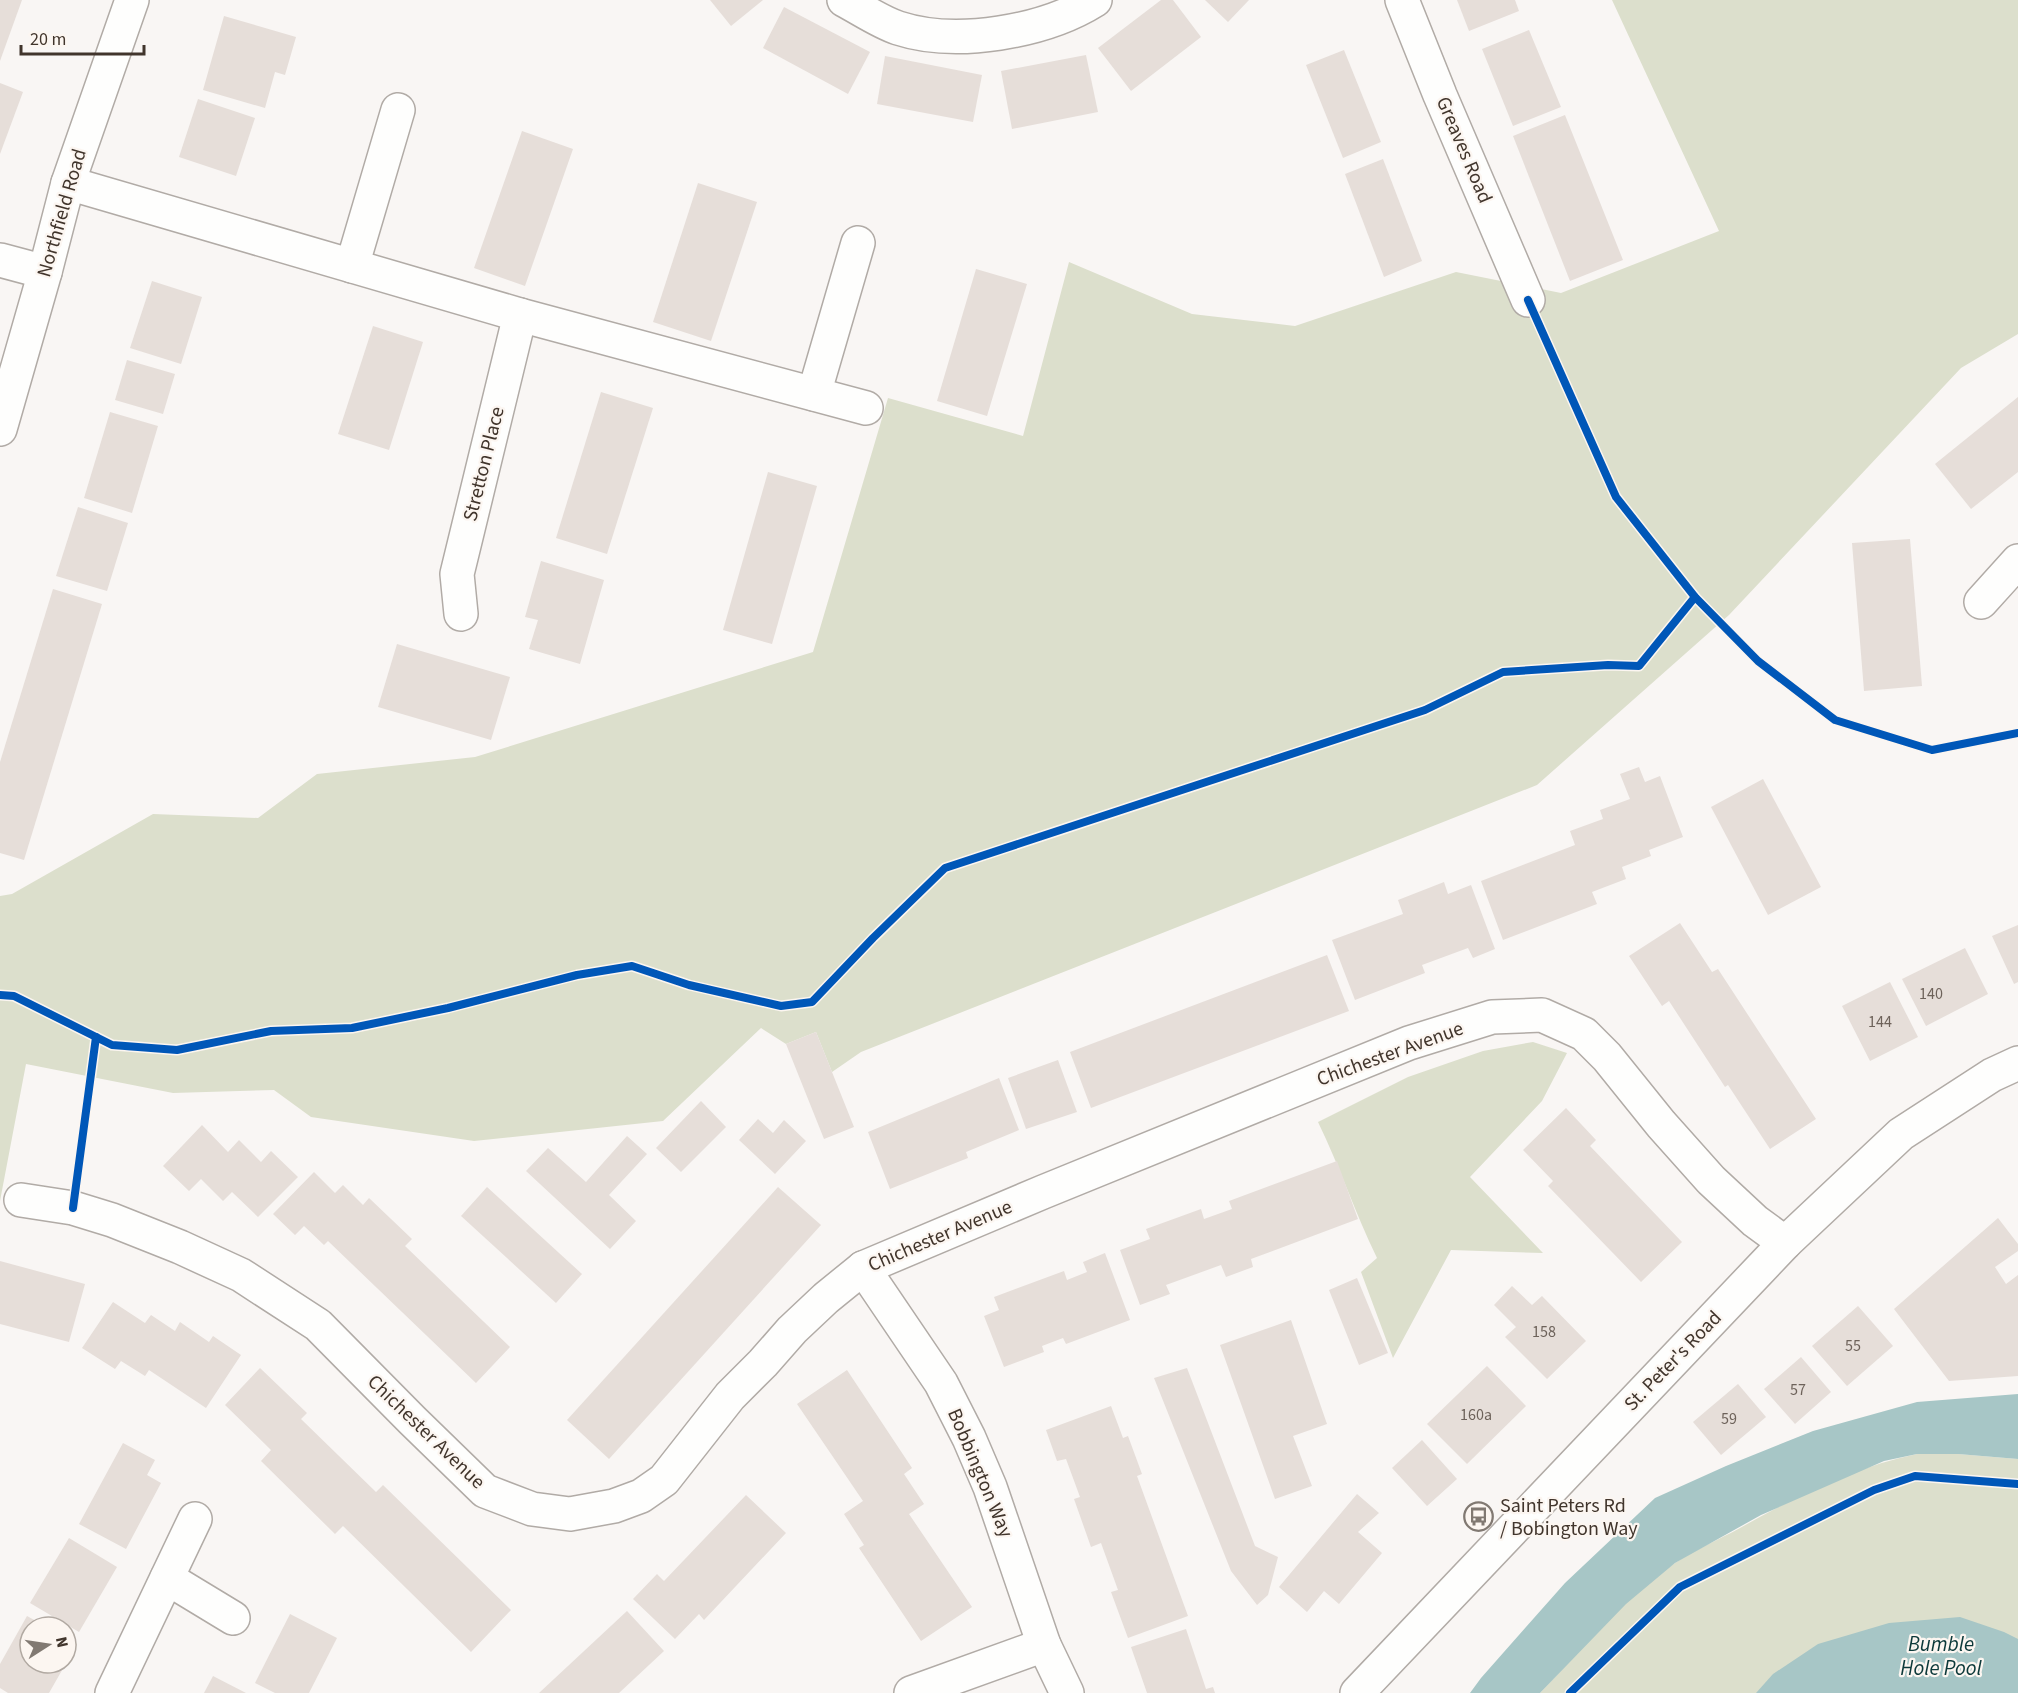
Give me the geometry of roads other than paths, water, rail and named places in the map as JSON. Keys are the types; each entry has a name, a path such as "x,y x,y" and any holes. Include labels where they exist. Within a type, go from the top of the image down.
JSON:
{"street":[{"name":"Northfield Road","path":"0,429 68,183 132,0"},
{"path":"844,0 898,28 935,35 993,35 1037,25 1080,9 1095,0"},
{"name":"Greaves Road","path":"1402,0 1528,300"},
{"path":"352,266 398,110"},
{"path":"68,183 520,315 866,408"},
{"path":"814,394 858,243"},
{"path":"0,260 45,272"},
{"name":"Stretton Place","path":"461,614 457,574 520,315"},
{"path":"1981,602 2018,561"},
{"name":"Chichester Avenue","path":"21,1200 73,1208 112,1220 180,1247 241,1275 318,1325 485,1491 532,1509 570,1514 614,1506 641,1496 664,1480 730,1396 792,1330 826,1298 863,1269 1043,1192 1409,1043 1492,1017 1542,1015 1584,1034 1613,1064 1661,1124 1711,1180 1755,1221 1785,1243"},
{"name":"St. Peter's Road","path":"1357,1693 1785,1243 1901,1134 1992,1075 2018,1063"},
{"name":"Bobbington Way","path":"863,1269 941,1383 969,1437 990,1487 1044,1645 1067,1693"},
{"path":"112,1693 195,1519"},
{"path":"167,1578 233,1618"},
{"path":"911,1693 1044,1645"}],"water":[{"path":"2018,1394 2018,1459 1958,1454 1917,1454 1884,1461 1761,1515 1675,1563 1626,1604 1540,1693 1470,1693 1565,1583 1655,1498 1813,1431 1917,1402"},
{"name":"Bumble Hole Pool","path":"1960,1617 2018,1639 2018,1693 1756,1693 1773,1674 1818,1644 1889,1623"}],"place":[{"name":"Saint Peters Rd / Bobington Way","path":"1479,1517"}]}
